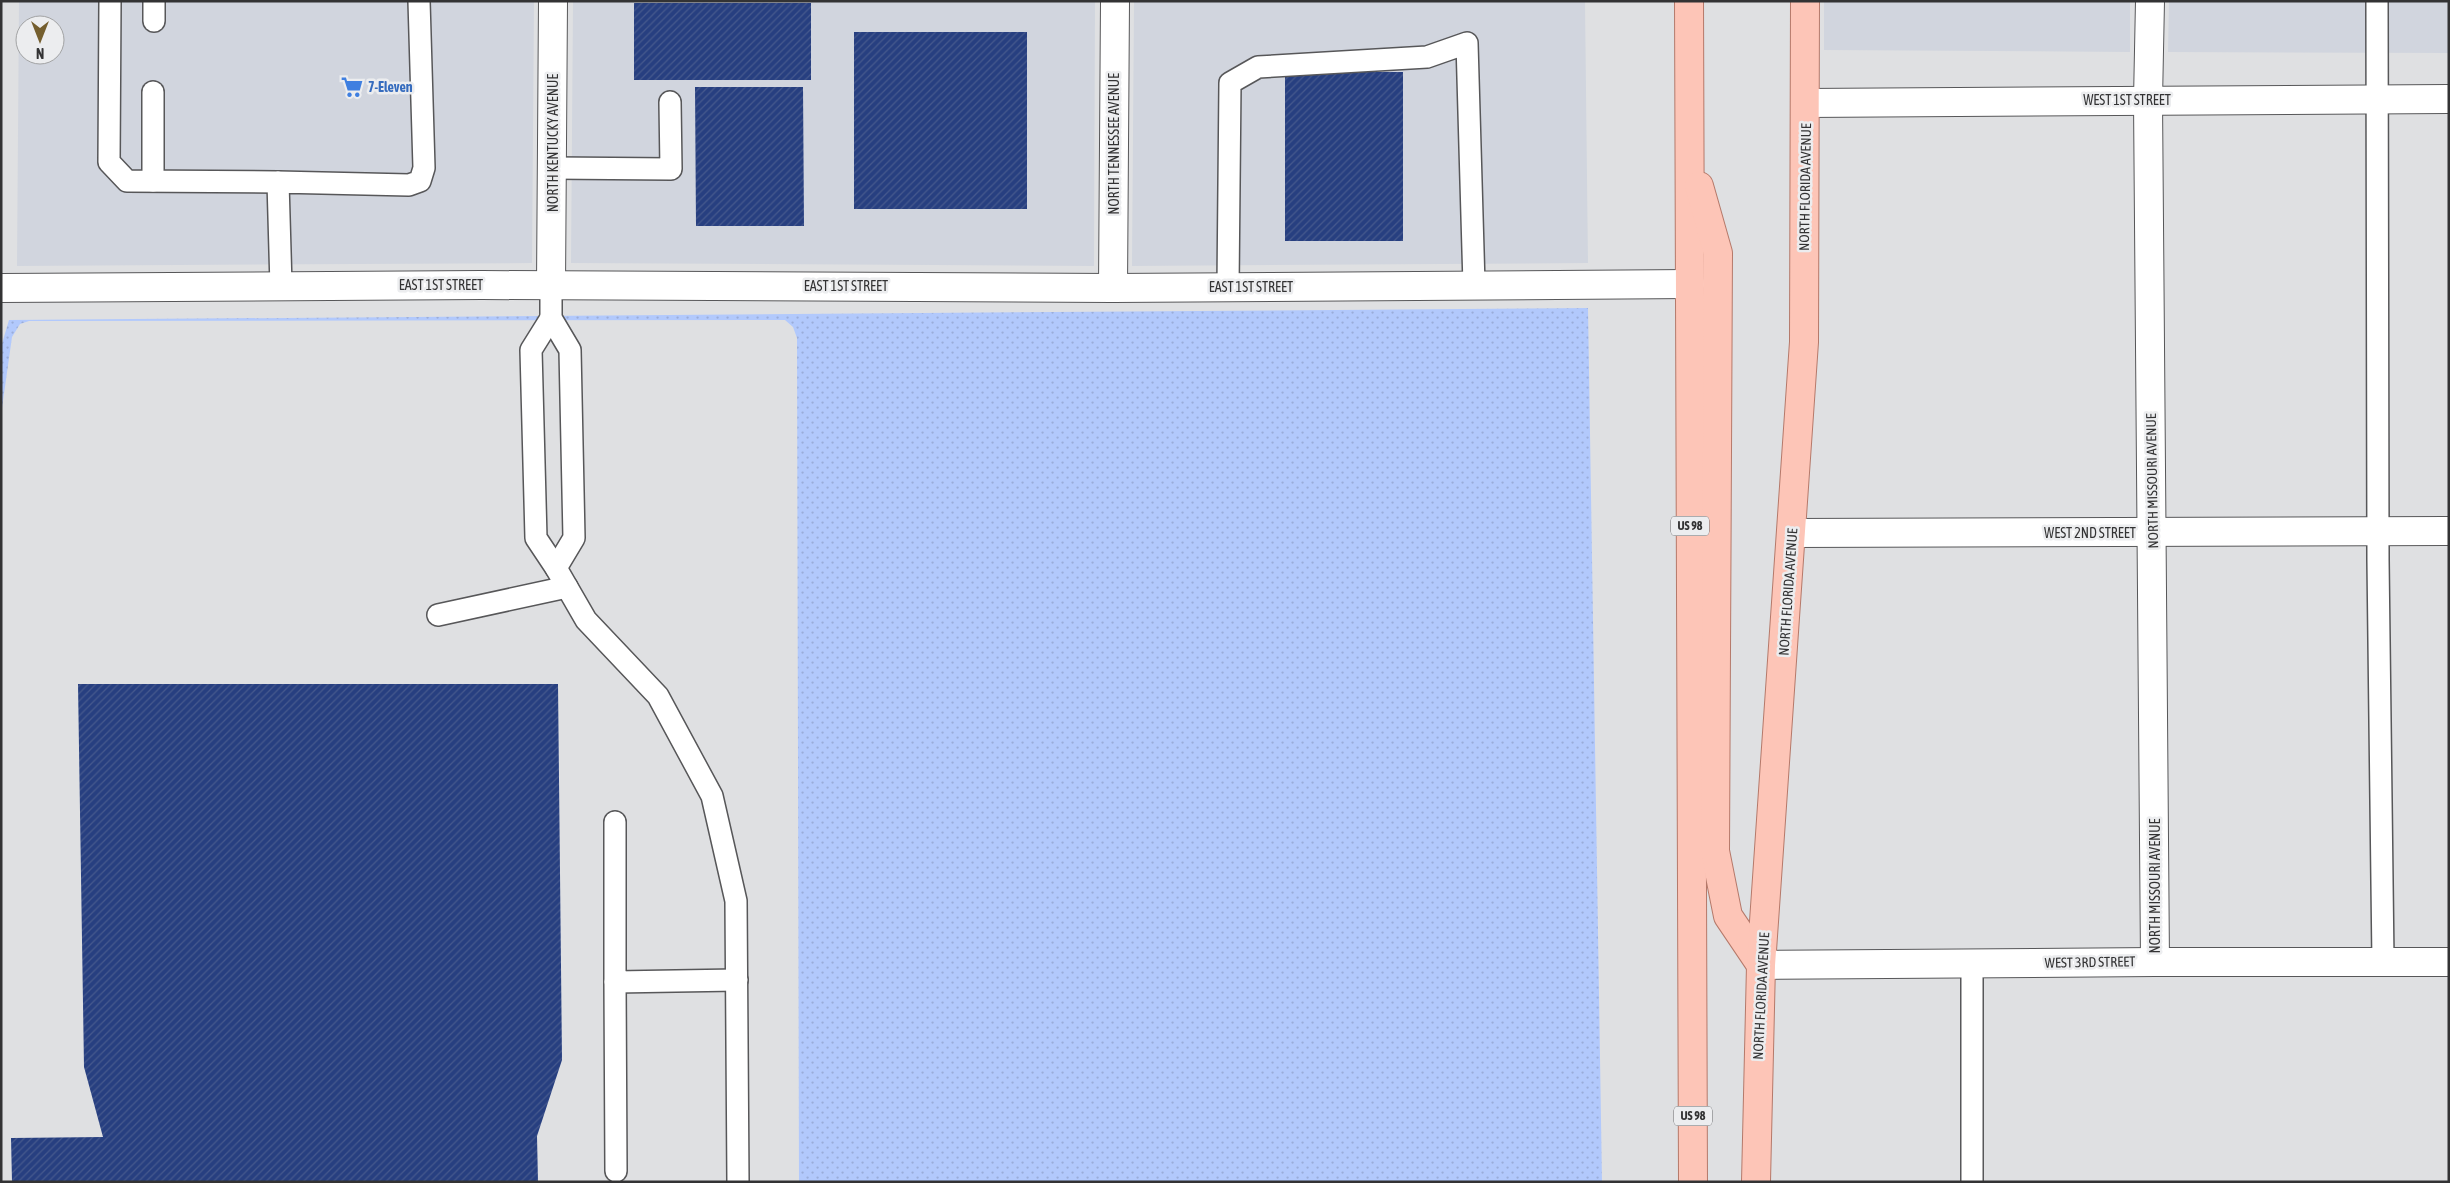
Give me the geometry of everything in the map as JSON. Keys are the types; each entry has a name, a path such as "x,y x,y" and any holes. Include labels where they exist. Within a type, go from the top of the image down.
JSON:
{"main road":[{"name":"US 98","path":"1689,1 1693,1182"},
{"name":"NORTH FLORIDA AVENUE","path":"1756,1182 1762,965 1804,342 1805,1"},
{"path":"1690,154 1718,253 1715,851 1728,916 1762,965"}],"street":[{"name":"NORTH KENTUCKY AVENUE","path":"551,285 553,1"},
{"name":"NORTH TENNESSEE AVENUE","path":"1113,288 1115,1"},
{"name":"NORTH MISSOURI AVENUE","path":"2150,1 2148,100 2155,962"},
{"name":"WEST 1ST STREET","path":"1805,103 2449,99"},
{"name":"EAST 1ST STREET","path":"1,288 551,285 1113,288 1690,284"},
{"name":"WEST 2ND STREET","path":"1792,534 2152,534 2449,531"},
{"name":"WEST 3RD STREET","path":"1762,965 2449,962"}],"lane":[{"path":"110,1 109,162 126,180 409,185 420,181 424,168 419,1"},
{"path":"2377,1 2378,532 2383,962"},
{"path":"1228,287 1230,83 1258,67 1427,57 1467,44 1474,285"},
{"path":"153,92 153,180"},
{"path":"552,168 671,169 670,102"},
{"path":"278,182 281,286"},
{"path":"551,285 551,318 570,350 574,538 556,568"},
{"path":"551,318 531,350 536,538 586,620 658,696 712,796 736,902 738,1182"},
{"path":"438,615 567,587"},
{"path":"615,822 616,1171"},
{"path":"1972,963 1972,1182"},
{"path":"614,982 737,980"}],"shaded area":[{"path":"19,1 534,1 532,263 17,266 19,65 65,65 65,15 19,15"},
{"path":"573,1 1095,1 1094,266 571,263"},
{"path":"1134,1 1585,1 1588,263 1132,266"},
{"path":"1824,1 2130,1 2130,52 1824,50"},
{"path":"2169,1 2449,1 2449,53 2168,52"},
{"path":"1588,308 1602,1182 799,1182 797,338 793,327 785,320 29,321 20,324 12,337 1,415 1,347 9,320"}],"building":[{"path":"634,3 811,3 811,80 634,80"},
{"path":"854,32 1027,32 1027,209 854,209"},
{"path":"1285,72 1403,72 1403,241 1285,241"},
{"path":"695,87 803,87 804,226 696,226"},
{"path":"78,684 558,684 562,1060 537,1136 538,1182 12,1182 11,1138 103,1137 84,1067"}],"place":[{"name":"7-Eleven","path":"352,87"}]}
